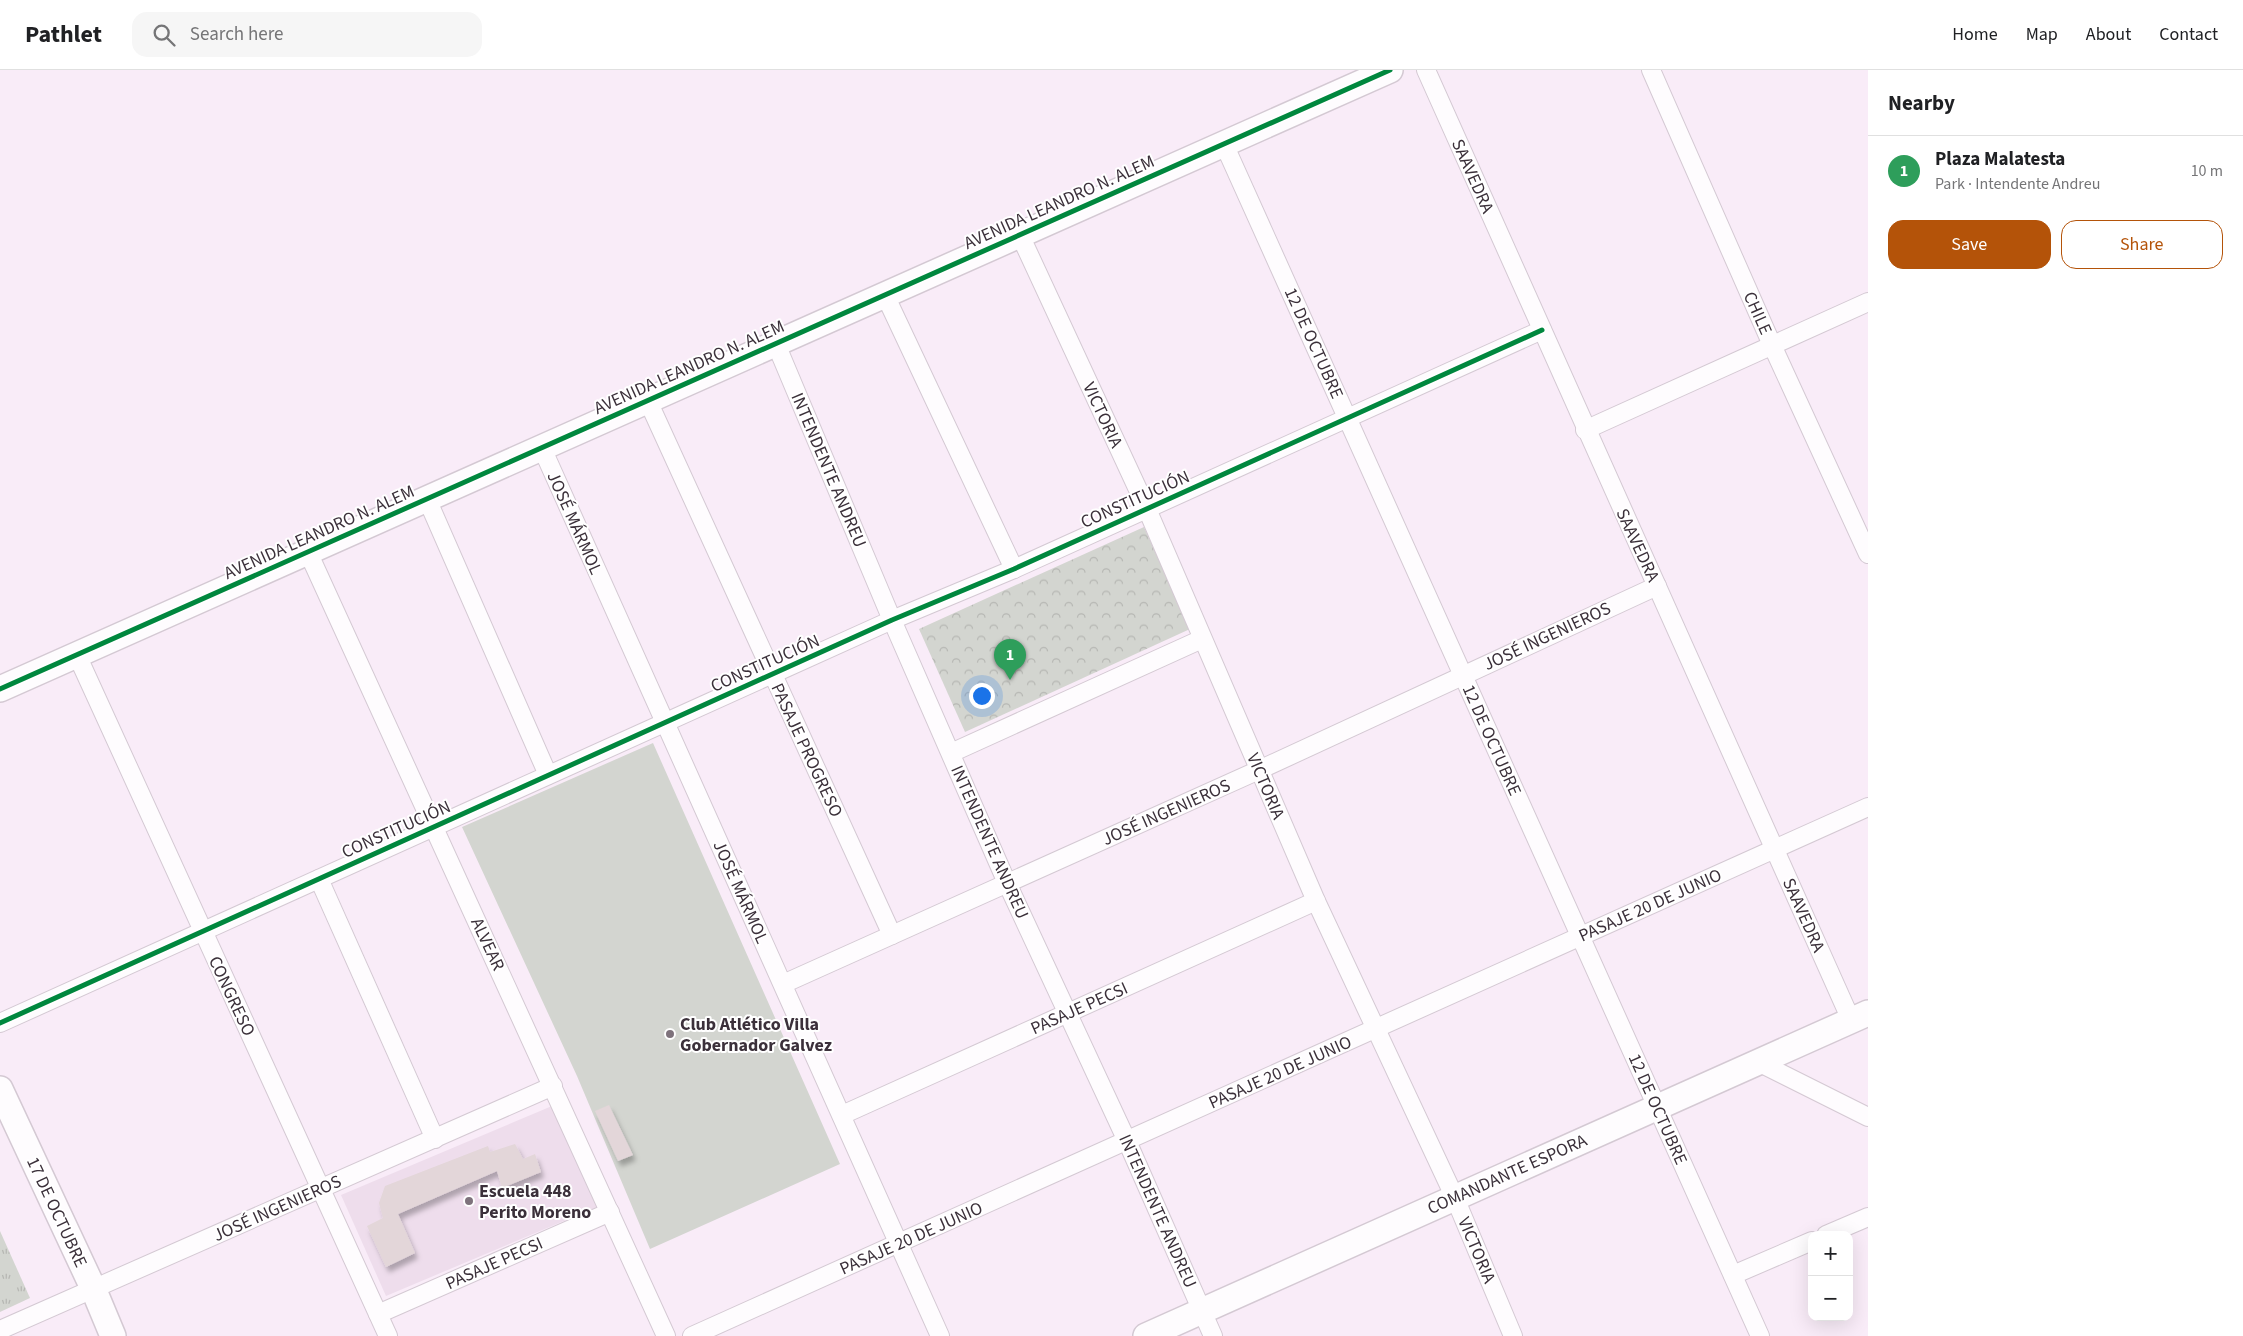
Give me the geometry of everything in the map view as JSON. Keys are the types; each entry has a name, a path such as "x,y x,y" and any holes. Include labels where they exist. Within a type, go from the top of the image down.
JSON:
{"street":[{"name":"AVENIDA LEANDRO N. ALEM","path":"0,690 1390,70"},
{"name":"SAAVEDRA","path":"1426,70 1585,430 1774,849 1860,1017"},
{"name":"CHILE","path":"1651,70 1772,345 1868,554"},
{"name":"12 DE OCTUBRE","path":"1224,144 1760,1336"},
{"name":"VICTORIA","path":"1020,235 1146,509 1316,901 1455,1198 1513,1336"},
{"path":"885,295 1014,569"},
{"path":"1585,430 1868,302"},
{"name":"CONSTITUCIÓN","path":"0,1023 892,620 1014,569 1542,330"},
{"name":"INTENDENTE ANDREU","path":"776,344 892,620 952,753 1007,883 1127,1141 1213,1336"},
{"name":"PASAJE PROGRESO","path":"648,401 892,935"},
{"name":"JOSÉ MÁRMOL","path":"542,448 940,1336"},
{"path":"427,499 548,776"},
{"name":"ALVEAR","path":"308,552 666,1336"},
{"name":"JOSÉ INGENIEROS","path":"782,984 1258,770 1657,586"},
{"path":"952,753 1202,639"},
{"name":"CONGRESO","path":"77,655 388,1336"},
{"name":"PASAJE 20 DE JUNIO","path":"692,1336 1868,807"},
{"path":"319,879 435,1138"},
{"name":"PASAJE PECSI","path":"842,1115 1316,901"},
{"name":"COMANDANTE ESPORA","path":"1146,1336 1860,1017"},
{"path":"1758,1062 1868,1117"},
{"name":"JOSÉ INGENIEROS","path":"0,1330 553,1086"},
{"name":"17 DE OCTUBRE","path":"0,1089 93,1288 113,1336"},
{"name":"PASAJE PECSI","path":"378,1314 610,1212"},
{"path":"1835,1231 1868,1217"},
{"path":"1733,1275 1808,1243"}],"shaded area":[{"name":"Escuela 448 Perito Moreno","path":"552,1106 597,1207 386,1296 341,1195"}],"green space":[{"path":"1144,527 1190,629 965,732 919,629"},
{"name":"Club Atlético Villa Gobernador Galvez","path":"653,743 840,1164 650,1249 577,1076 462,827"},
{"path":"0,1231 30,1298 0,1312"}],"building":[{"path":"609,1105 633,1155 618,1161 595,1111"},
{"path":"515,1144 523,1159 535,1154 541,1172 502,1188 497,1171 398,1214 415,1253 386,1267 367,1226 383,1218 379,1203 385,1186 488,1146 490,1152"}],"cycle path":[{"path":"0,689 1390,70"},
{"path":"0,1023 892,620 1014,569 1542,330"}],"place":[{"name":"Plaza Malatesta","path":"1010,680"},
{"name":"Club Atlético Villa Gobernador Galvez","path":"670,1034"},
{"name":"Escuela 448 Perito Moreno","path":"469,1201"}]}
